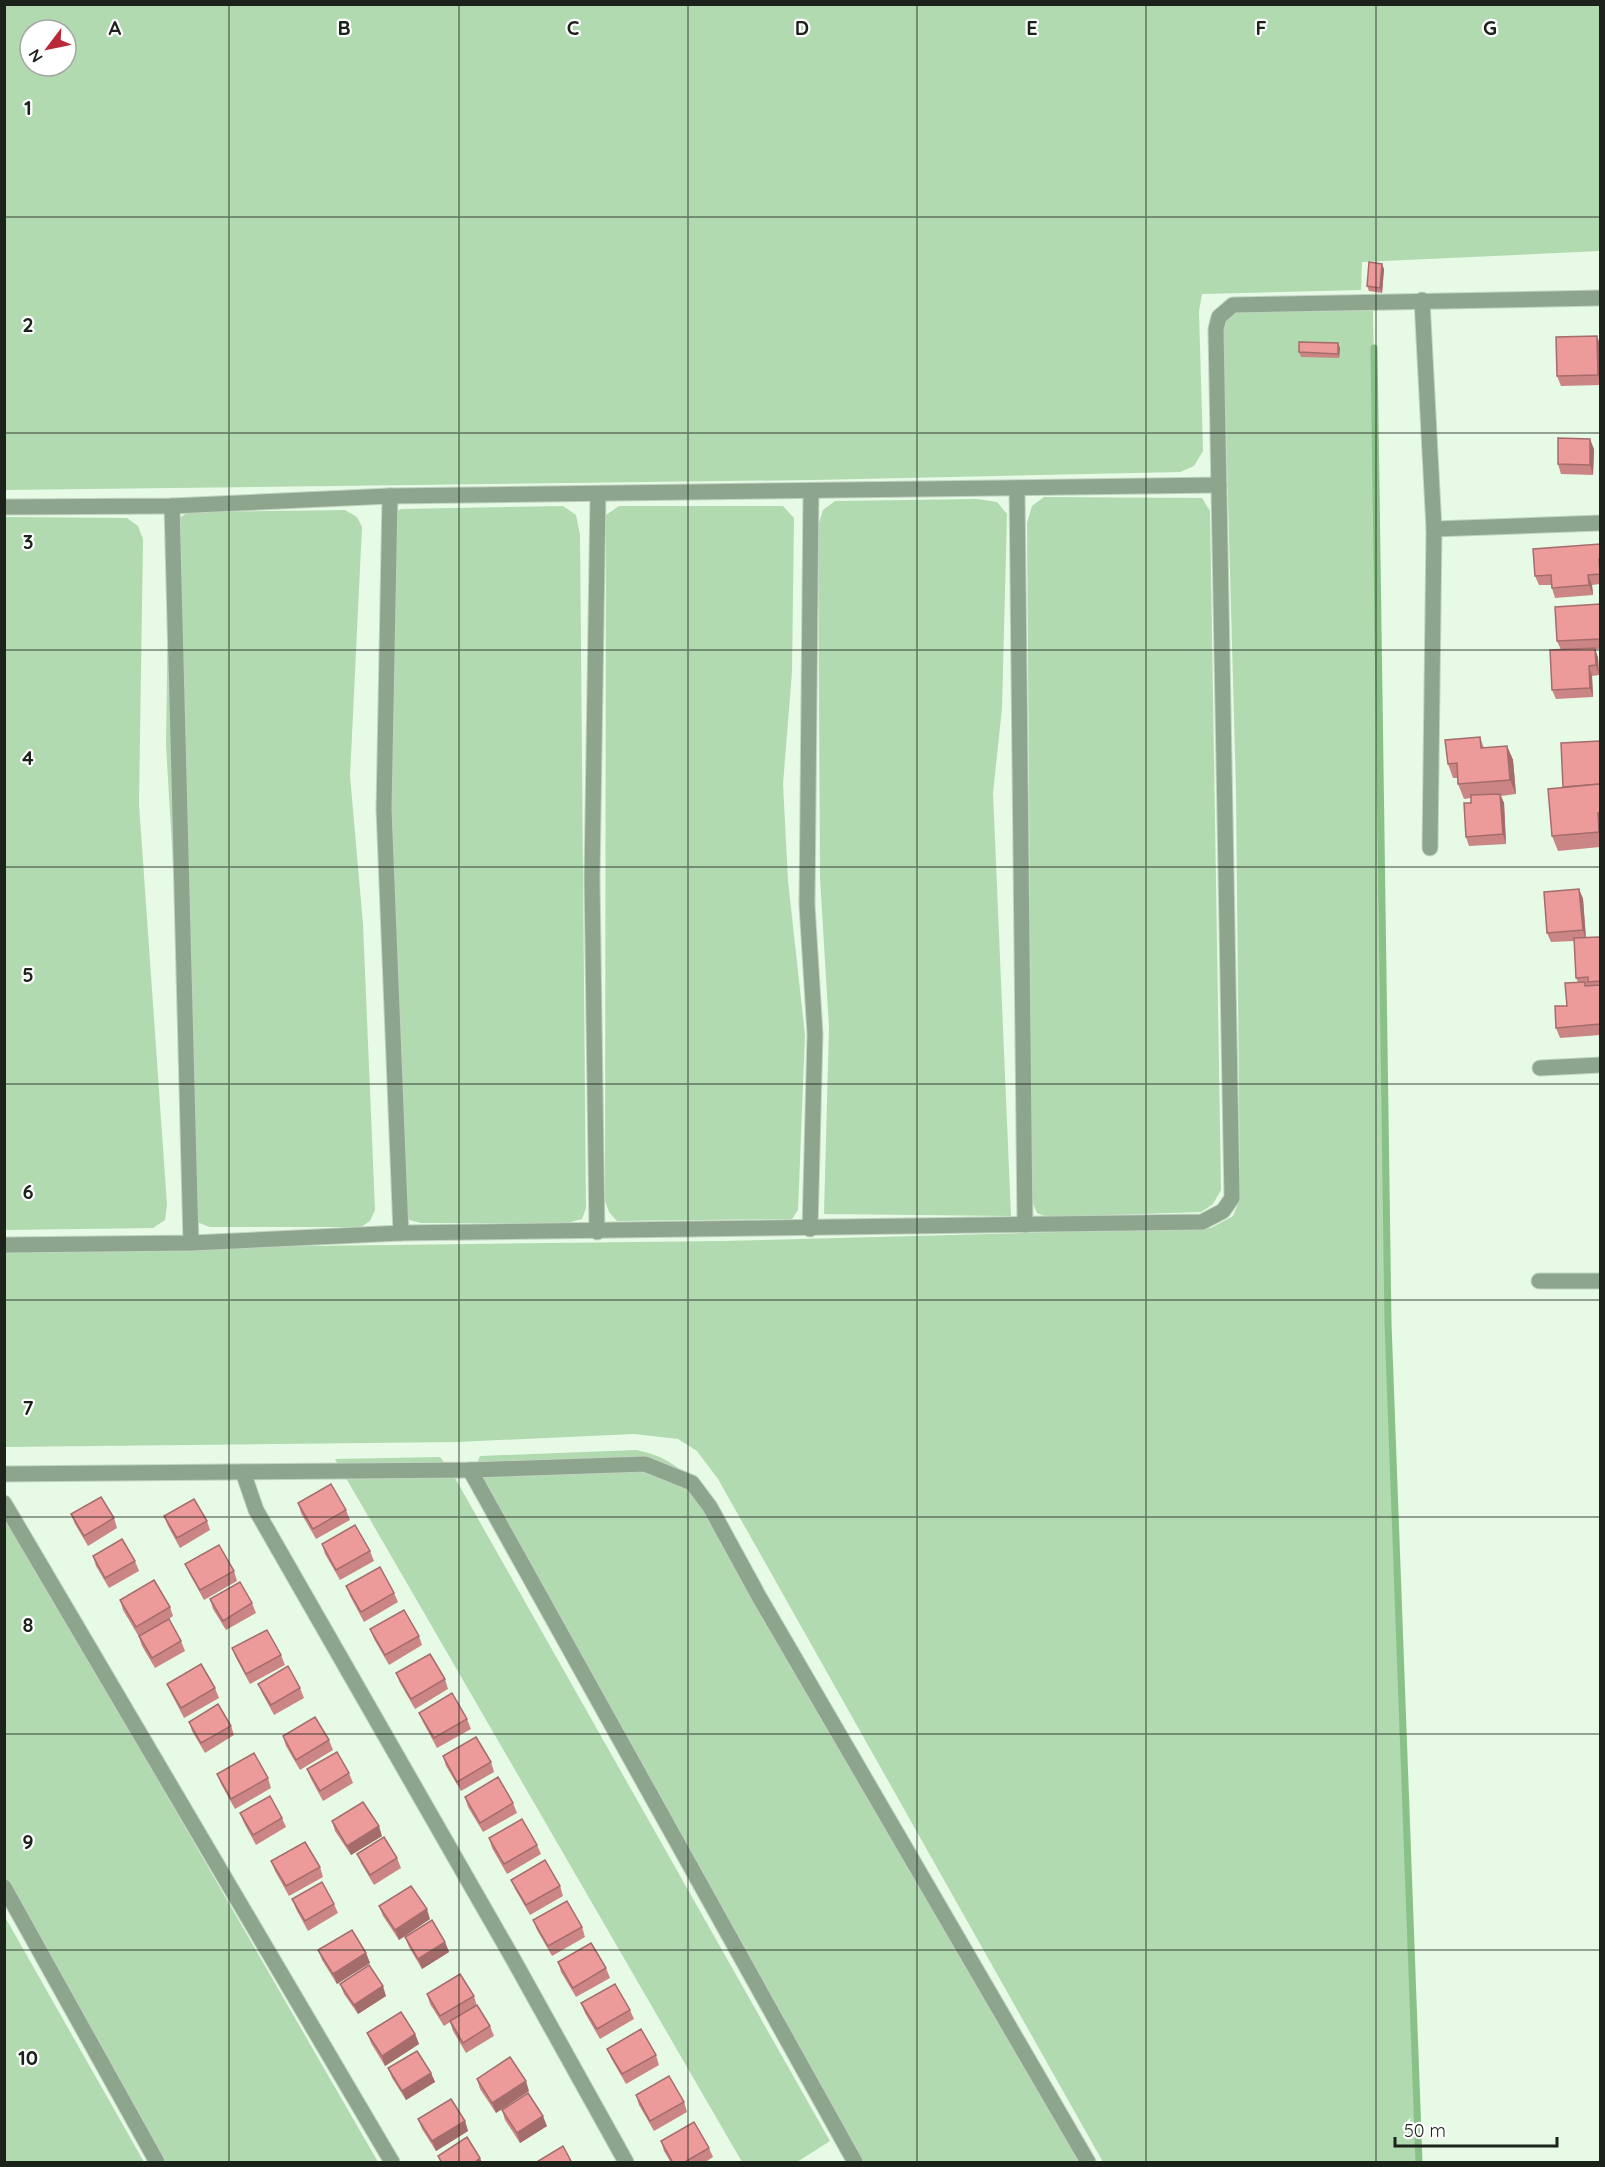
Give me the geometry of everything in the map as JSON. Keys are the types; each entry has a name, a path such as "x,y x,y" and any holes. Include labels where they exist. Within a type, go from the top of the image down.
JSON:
{"street":[{"path":"4,1245 191,1243 401,1233 1202,1222 1223,1211 1232,1198 1216,329 1219,317 1233,305 1600,298"},
{"path":"1422,300 1434,529 1430,848"},
{"path":"4,507 172,506 390,496 1219,485"},
{"path":"1017,488 1025,1225"},
{"path":"810,491 807,905 815,1035 810,1229"},
{"path":"597,1232 592,878 598,495"},
{"path":"390,496 384,808 401,1233"},
{"path":"172,506 191,1243"},
{"path":"1434,529 1600,523"},
{"path":"1540,1068 1600,1065"},
{"path":"1539,1281 1600,1281"},
{"path":"4,1473 470,1470 645,1464 692,1483 710,1507 758,1595 1089,2163"},
{"path":"470,1470 855,2163"},
{"path":"243,1472 256,1510 512,1957 626,2163"},
{"path":"4,1503 392,2163"},
{"path":"4,1887 157,2163"}],"green space":[{"path":"4,5 1600,5 1600,251 1362,262 1361,290 1202,294 1199,311 1203,451 1194,466 1180,472 813,480 5,490"},
{"path":"1231,310 1373,310 1388,1323 1419,2162 1103,2162 718,1479 697,1451 678,1439 634,1434 457,1442 5,1447 4,1253 232,1247 722,1241 1211,1228 1233,1216 1240,1199 1236,790 1223,318"},
{"path":"1044,497 1202,498 1210,511 1221,1190 1213,1204 1201,1212 1047,1217 1037,1213 1032,1201 1027,523 1032,506"},
{"path":"977,499 997,502 1007,514 1002,708 993,793 1011,1216 824,1214 829,1027 820,878 818,526 823,510 835,501"},
{"path":"563,506 576,515 580,535 586,1208 582,1219 567,1223 421,1223 409,1220 400,1210 380,810 390,515 401,509"},
{"path":"619,506 783,506 794,518 792,672 783,784 788,881 805,1035 798,1210 792,1219 617,1221 609,1212 605,1201 606,515"},
{"path":"345,510 357,517 362,527 350,776 363,924 375,1210 370,1221 361,1227 210,1227 194,1221 166,745 169,537 178,519 188,512"},
{"path":"5,517 127,518 138,526 143,539 139,804 167,1205 165,1220 153,1228 5,1230"},
{"path":"636,1450 673,1464 701,1493 1079,2162 857,2162 473,1473 480,1456"},
{"path":"440,1457 451,1471 830,2141 797,2162 742,2162 335,1459"},
{"path":"4,1505 110,1697 378,2162 162,2162 5,1886"},
{"path":"5,1917 144,2162 5,2162"}],"building":[{"path":"1369,262 1382,264 1380,288 1367,286"},
{"path":"1597,336 1598,375 1557,376 1556,337"},
{"path":"1299,342 1338,343 1338,354 1299,352"},
{"path":"1558,438 1590,439 1590,465 1558,464"},
{"path":"1600,544 1600,574 1588,575 1589,585 1552,588 1551,575 1535,576 1533,549"},
{"path":"1600,604 1600,639 1557,641 1555,607"},
{"path":"1595,648 1596,665 1589,666 1590,688 1552,690 1550,650"},
{"path":"1480,737 1481,748 1507,746 1510,780 1458,784 1457,763 1448,764 1445,740"},
{"path":"1600,741 1600,784 1563,787 1561,743"},
{"path":"1600,784 1599,832 1552,836 1548,789"},
{"path":"1500,794 1503,834 1466,837 1464,803 1471,803 1471,795"},
{"path":"1579,889 1583,930 1547,933 1544,892"},
{"path":"1600,937 1600,981 1588,982 1588,977 1576,978 1574,938"},
{"path":"1585,982 1585,986 1600,985 1600,1024 1556,1028 1555,1006 1567,1006 1565,983"},
{"path":"331,1484 346,1510 313,1529 298,1503"},
{"path":"101,1497 114,1518 84,1536 71,1514"},
{"path":"194,1499 207,1521 177,1538 164,1516"},
{"path":"355,1525 370,1551 336,1570 322,1544"},
{"path":"122,1539 135,1561 105,1578 93,1556"},
{"path":"219,1545 234,1571 200,1590 185,1564"},
{"path":"380,1567 394,1593 361,1612 346,1586"},
{"path":"154,1580 170,1607 136,1627 120,1600"},
{"path":"240,1582 252,1603 223,1621 210,1599"},
{"path":"404,1610 419,1636 385,1655 370,1629"},
{"path":"169,1619 181,1641 152,1658 139,1636"},
{"path":"267,1630 281,1655 246,1674 232,1648"},
{"path":"430,1654 445,1679 411,1699 396,1673"},
{"path":"201,1664 215,1688 181,1708 167,1684"},
{"path":"288,1666 300,1688 271,1705 258,1684"},
{"path":"452,1693 467,1719 434,1738 419,1713"},
{"path":"218,1704 231,1726 201,1743 189,1722"},
{"path":"315,1717 329,1740 296,1760 283,1736"},
{"path":"476,1737 491,1762 457,1782 443,1756"},
{"path":"337,1752 349,1773 320,1791 307,1769"},
{"path":"254,1753 268,1778 231,1799 217,1774"},
{"path":"498,1777 513,1803 480,1823 465,1797"},
{"path":"270,1796 282,1818 253,1835 240,1813"},
{"path":"363,1802 379,1826 347,1846 332,1821"},
{"path":"522,1819 537,1845 504,1864 489,1838"},
{"path":"384,1837 397,1858 370,1875 357,1854"},
{"path":"305,1842 320,1867 286,1886 271,1861"},
{"path":"545,1860 560,1886 526,1905 511,1880"},
{"path":"322,1882 334,1904 305,1921 292,1899"},
{"path":"411,1886 427,1909 395,1930 379,1906"},
{"path":"567,1901 582,1927 548,1946 533,1920"},
{"path":"432,1920 445,1942 418,1959 405,1937"},
{"path":"352,1930 366,1953 333,1974 318,1950"},
{"path":"591,1943 606,1968 573,1988 558,1962"},
{"path":"369,1965 383,1986 354,2005 340,1984"},
{"path":"460,1974 474,1996 440,2016 427,1994"},
{"path":"615,1984 630,2010 597,2029 581,2003"},
{"path":"477,2005 490,2026 463,2043 450,2021"},
{"path":"401,2012 415,2034 382,2056 367,2033"},
{"path":"641,2029 656,2055 622,2074 607,2049"},
{"path":"417,2051 431,2073 402,2091 388,2068"},
{"path":"510,2057 526,2081 492,2103 477,2079"},
{"path":"669,2076 684,2102 650,2121 636,2095"},
{"path":"528,2093 543,2116 517,2133 502,2110"},
{"path":"451,2099 465,2121 432,2141 418,2119"},
{"path":"694,2122 709,2148 683,2163 673,2163 661,2141"},
{"path":"467,2137 480,2158 474,2163 442,2163 438,2156"},
{"path":"563,2146 572,2163 535,2163"}],"waterway":[{"path":"1374,348 1388,1323 1419,2162"}]}
